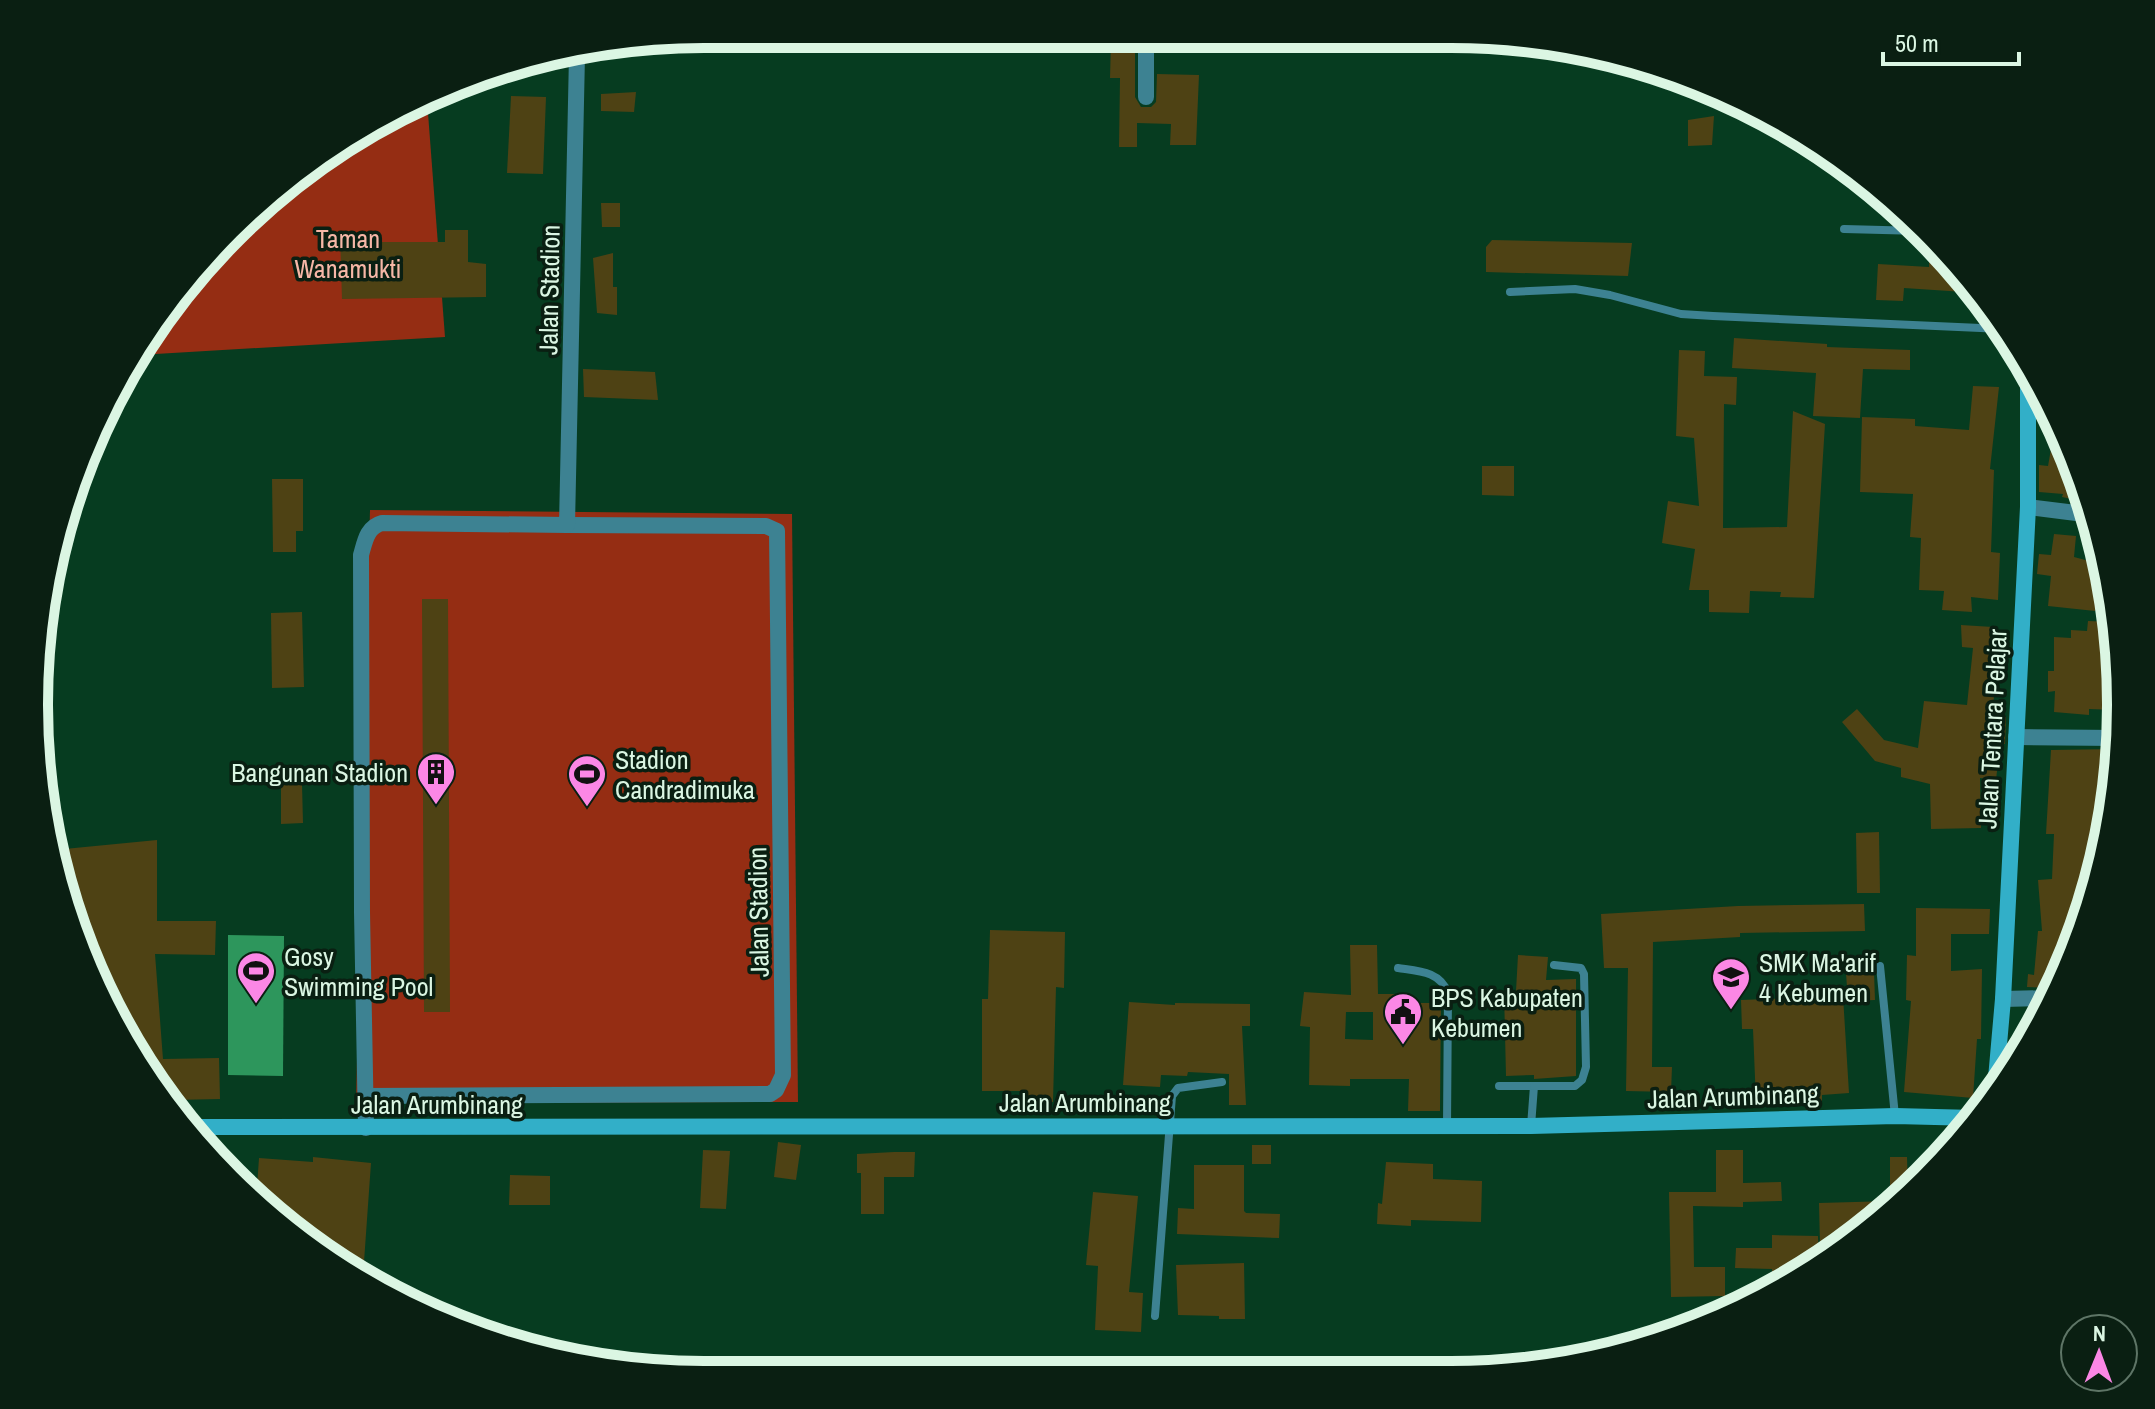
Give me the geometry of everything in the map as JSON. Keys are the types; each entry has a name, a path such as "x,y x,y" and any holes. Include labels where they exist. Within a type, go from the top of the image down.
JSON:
{"main road":[{"name":"Jalan Tentara Pelajar","path":"1997,1067 2028,507 2028,393"},
{"name":"Jalan Arumbinang","path":"203,1127 1531,1126 1895,1116 1960,1118"}],"street":[{"path":"1146,48 1146,97"},
{"name":"Jalan Stadion","path":"567,525 577,61"},
{"path":"2028,507 2078,513"},
{"name":"Jalan Stadion","path":"365,1096 770,1094 776,1090 783,1075 777,531 766,526 382,523 368,533 361,555 362,897 365,1096 366,1128"},
{"path":"2016,737 2106,738"},
{"path":"2003,999 2037,998"}],"lane":[{"path":"1844,229 1905,231"},
{"path":"1510,292 1575,289 1681,314 1988,328"},
{"path":"1499,1086 1575,1086 1582,1080 1586,1067 1584,974 1576,965 1554,965"},
{"path":"1880,966 1895,1116"},
{"path":"1398,968 1437,977 1445,984 1448,993 1447,1126"},
{"path":"1155,1316 1171,1126 1170,1102 1178,1088 1222,1082"},
{"path":"1531,1126 1534,1086"}],"green space":[{"name":"Taman Wanamukti","path":"428,110 445,337 150,354 211,272 272,211 340,159 376,136"},
{"name":"Stadion Candradimuka","path":"370,510 792,514 798,1102 356,1103"}],"shaded area":[{"name":"Gosy Swimming Pool","path":"228,935 284,936 283,1076 228,1075"}],"building":[{"path":"1111,48 1135,48 1135,97 1141,107 1151,107 1156,102 1157,74 1199,75 1196,145 1170,145 1171,124 1137,123 1137,147 1119,147 1120,78 1110,78"},
{"path":"636,92 634,112 601,111 601,94"},
{"path":"511,96 546,97 543,174 507,173"},
{"path":"1714,116 1712,145 1688,146 1688,120"},
{"path":"601,203 620,203 620,227 602,227"},
{"path":"445,230 468,230 468,262 486,264 486,297 342,299 340,234 371,234 371,242 445,242"},
{"path":"1492,240 1632,243 1628,276 1486,272 1486,247"},
{"path":"613,253 617,315 597,313 593,258"},
{"path":"1929,259 1932,259 1960,292 1904,288 1903,301 1876,300 1878,264 1929,267"},
{"path":"1734,338 1827,344 1827,347 1910,350 1910,370 1863,369 1860,418 1813,416 1816,373 1732,368"},
{"path":"1679,350 1705,351 1704,376 1737,377 1736,405 1724,404 1723,528 1787,527 1793,411 1825,424 1814,598 1780,597 1781,592 1750,591 1749,613 1709,612 1709,590 1689,590 1695,549 1662,543 1668,501 1699,506 1694,438 1676,436"},
{"path":"583,369 655,372 658,400 584,397"},
{"path":"1973,386 1999,387 1990,469 1994,470 1991,552 2000,553 1998,600 1971,597 1972,612 1942,610 1944,591 1919,590 1921,538 1910,537 1913,494 1860,492 1862,417 1915,419 1915,426 1969,430"},
{"path":"2051,449 2056,450 2074,499 2062,497 2063,494 2039,492 2039,465 2048,466"},
{"path":"1482,466 1514,466 1514,496 1482,495"},
{"path":"272,479 303,479 303,531 296,531 296,552 273,552"},
{"path":"2054,534 2076,536 2074,557 2091,561 2096,588 2095,611 2048,606 2051,576 2037,574 2039,554 2051,555"},
{"name":"Bangunan Stadion","path":"422,599 448,599 450,1012 424,1012"},
{"path":"302,612 304,687 272,688 271,613"},
{"path":"2088,621 2101,622 2107,710 2089,709 2089,715 2054,712 2055,691 2048,692 2048,671 2054,671 2054,637 2071,638 2071,630 2087,631"},
{"path":"1961,625 1993,627 1991,657 1998,657 1992,716 2006,717 2005,744 2000,744 1996,780 1980,778 1981,828 1931,829 1930,784 1901,777 1901,768 1875,761 1842,722 1857,709 1884,740 1918,748 1924,701 1967,705 1973,648 1962,647"},
{"path":"2106,749 2094,833 2072,916 2042,988 2027,987 2028,974 2034,975 2038,931 2042,931 2038,880 2052,879 2054,834 2046,834 2051,750"},
{"path":"281,784 302,784 303,823 281,824"},
{"path":"1879,832 1880,893 1857,893 1856,833"},
{"path":"157,840 157,921 216,921 215,955 155,954 163,1059 219,1058 220,1099 181,1100 136,1033 98,956 65,849"},
{"path":"1864,904 1865,931 1740,933 1740,937 1653,942 1652,1067 1672,1067 1671,1092 1626,1091 1628,968 1604,968 1601,914 1738,906"},
{"path":"1916,908 1990,909 1989,934 1951,934 1951,971 1982,969 1981,1039 1977,1039 1973,1098 1904,1092 1911,1001 1906,1000 1907,955 1916,956"},
{"path":"990,930 1065,932 1064,988 1056,987 1053,1102 1026,1101 1026,1091 982,1091 982,999 988,999"},
{"path":"1350,945 1377,945 1378,994 1404,994 1404,1003 1441,1003 1440,1111 1408,1111 1409,1079 1350,1079 1350,1086 1309,1085 1310,1027 1300,1026 1304,992 1351,995","holes":["1346,1012 1373,1012 1373,1040 1345,1039"]},
{"path":"1518,955 1548,957 1546,980 1576,979 1576,1076 1534,1079 1534,1075 1506,1076 1504,991 1516,991"},
{"path":"1874,972 1875,1000 1848,1001 1846,973"},
{"path":"1843,996 1849,1093 1822,1095 1822,1103 1794,1104 1794,1100 1756,1102 1753,1029 1742,1029 1741,1000"},
{"path":"1129,1002 1250,1004 1250,1026 1242,1026 1246,1105 1229,1105 1229,1074 1188,1072 1187,1076 1161,1075 1160,1087 1123,1085"},
{"path":"778,1142 801,1145 796,1180 774,1177"},
{"path":"1252,1145 1271,1145 1271,1164 1252,1164"},
{"path":"703,1150 730,1151 726,1209 700,1208"},
{"path":"1716,1150 1743,1150 1743,1183 1781,1182 1782,1201 1743,1202 1743,1207 1693,1206 1694,1267 1725,1267 1725,1296 1671,1297 1669,1192 1716,1192"},
{"path":"915,1152 914,1177 884,1177 884,1214 861,1214 861,1173 857,1173 857,1154"},
{"path":"313,1157 371,1163 364,1265 305,1225 257,1185 259,1158 313,1162"},
{"path":"1890,1157 1907,1157 1908,1176 1890,1192"},
{"path":"1386,1162 1433,1164 1433,1179 1482,1181 1481,1222 1411,1220 1411,1226 1377,1224"},
{"path":"1194,1165 1244,1165 1244,1211 1280,1214 1279,1238 1177,1234 1178,1208 1194,1209"},
{"path":"510,1175 550,1176 550,1205 509,1205"},
{"path":"1093,1192 1138,1196 1129,1292 1143,1293 1141,1332 1095,1330 1098,1266 1086,1265"},
{"path":"1879,1201 1821,1246 1819,1203"},
{"path":"1772,1235 1818,1236 1818,1248 1780,1272 1772,1272 1772,1269 1735,1268 1736,1248 1772,1248"},
{"path":"1244,1263 1245,1319 1178,1315 1176,1265"}],"place":[{"name":"Bangunan Stadion","path":"436,806"},
{"name":"Stadion Candradimuka","path":"587,808"},
{"name":"Gosy Swimming Pool","path":"256,1005"},
{"name":"SMK Ma'arif 4 Kebumen","path":"1731,1011"},
{"name":"BPS Kabupaten Kebumen","path":"1403,1046"}]}
